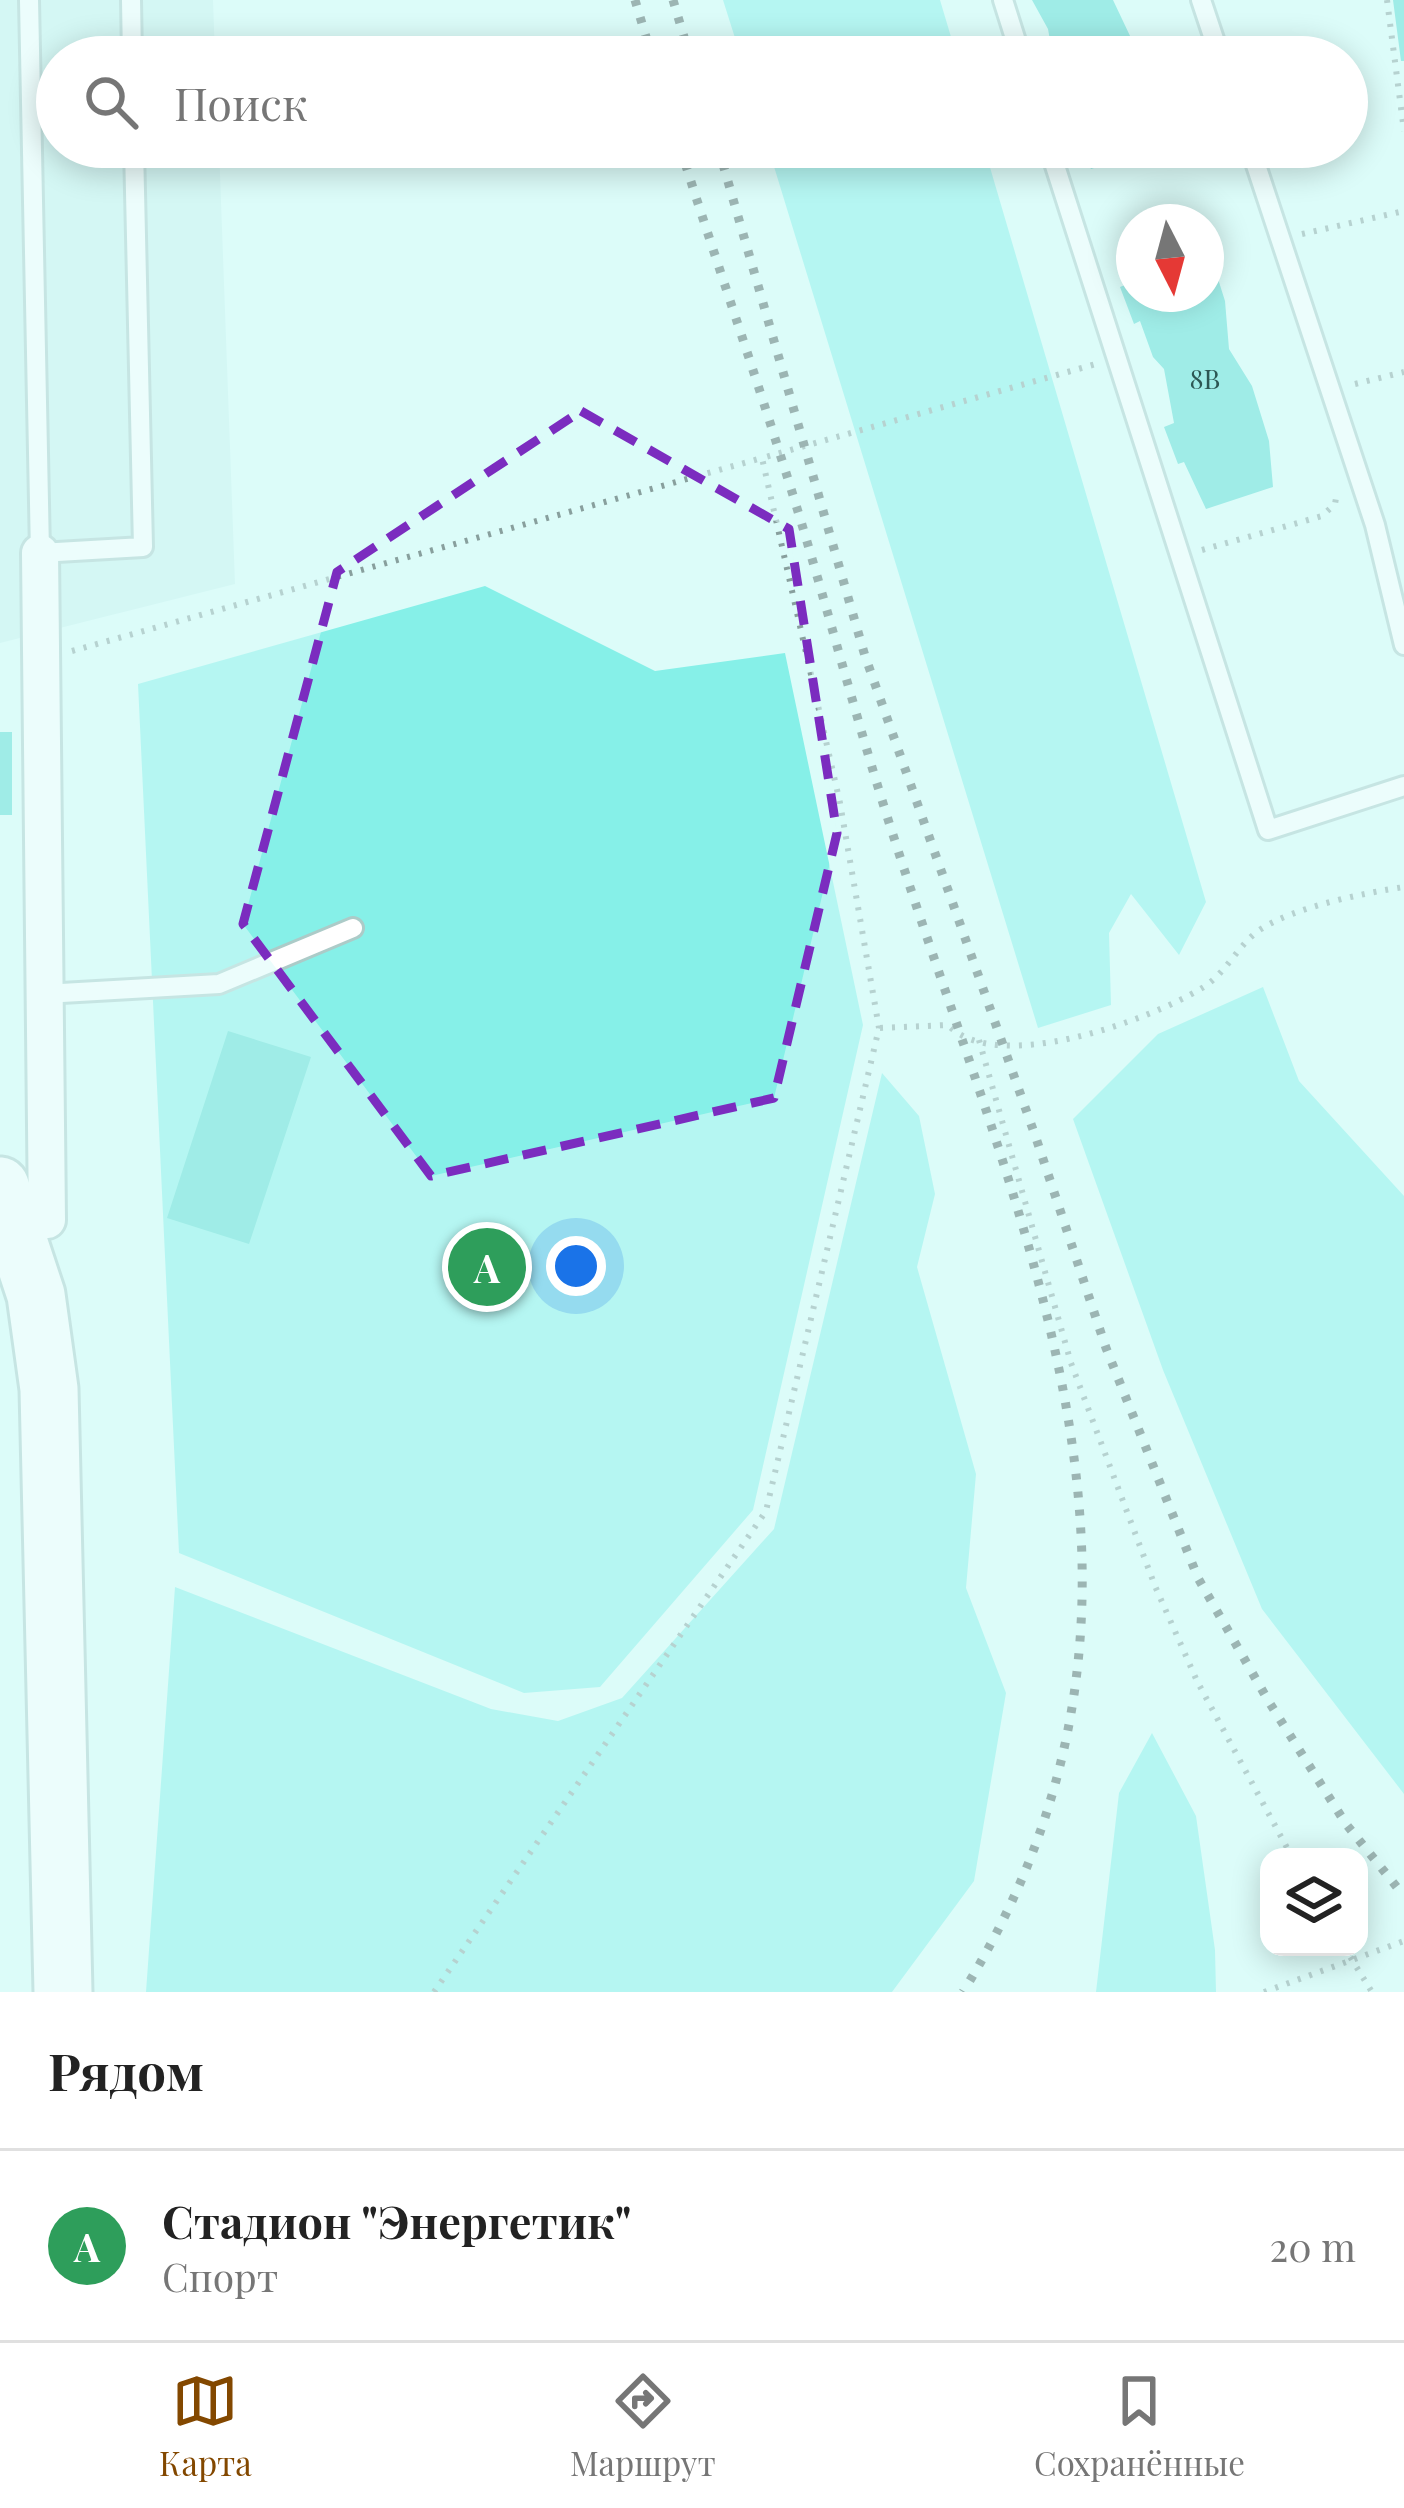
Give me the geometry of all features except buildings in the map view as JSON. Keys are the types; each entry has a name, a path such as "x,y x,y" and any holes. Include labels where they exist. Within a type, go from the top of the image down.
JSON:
{"main road":[{"path":"7,1206 36,1295 50,1388 63,1992"}],"street":[{"path":"7,1206 47,1220 40,553"}],"lane":[{"path":"29,0 40,553 142,548 134,168"},
{"path":"131,0 132,36"},
{"path":"1003,0 1014,36"},
{"path":"1201,0 1213,36"},
{"path":"1056,168 1268,830 1404,786"},
{"path":"1257,168 1376,525 1404,645"},
{"path":"44,994 219,984 353,928"}],"path":[{"path":"1387,0 1404,131"},
{"path":"1280,239 1404,211"},
{"path":"41,659 1116,358"},
{"path":"1331,390 1404,372"},
{"path":"434,1992 766,1511 879,1028 840,803 762,458"},
{"path":"1193,553 1322,516 1335,504 1337,491"},
{"path":"879,1028 949,1024 960,1036 1002,1046 1039,1046 1118,1024 1205,987 1261,929 1349,895 1404,887"},
{"path":"979,1040 1071,1363 1155,1586 1197,1681 1287,1848"},
{"path":"1264,1992 1404,1941"},
{"path":"1350,1958 1372,1992"}],"highlighted area":[{"path":"581,411 789,529 837,833 774,1098 431,1176 243,924 337,572"}],"shaded area":[{"path":"0,0 213,0 214,36 36,36 36,168 220,168 235,584 0,643"},
{"path":"723,0 940,0 951,36 734,36"},
{"path":"774,168 990,168 1206,902 1179,955 1131,894 1109,933 1111,1005 1038,1028"},
{"path":"485,586 655,671 785,653 863,1025 753,1510 600,1687 524,1693 179,1553 138,684"},
{"path":"1263,987 1299,1081 1404,1196 1404,1794 1262,1609 1163,1370 1073,1119 1158,1034"},
{"path":"882,1073 919,1116 935,1194 917,1267 976,1474 966,1588 1006,1693 974,1881 892,1992 146,1992 175,1587 491,1709 558,1721 622,1698 774,1529"},
{"path":"1152,1733 1196,1816 1215,1950 1216,1992 1096,1992 1119,1793"}],"railway":[{"path":"635,0 646,36"},
{"path":"673,0 684,36"},
{"path":"687,168 794,500 895,841 993,1132 1036,1274 1068,1416 1082,1558 1073,1701 1035,1845 963,1992"},
{"path":"724,168 865,656 1106,1348 1198,1578 1346,1824 1404,1896"}],"place":[{"name":"Стадион \"Энергетик\"","path":"487,1267"}]}
